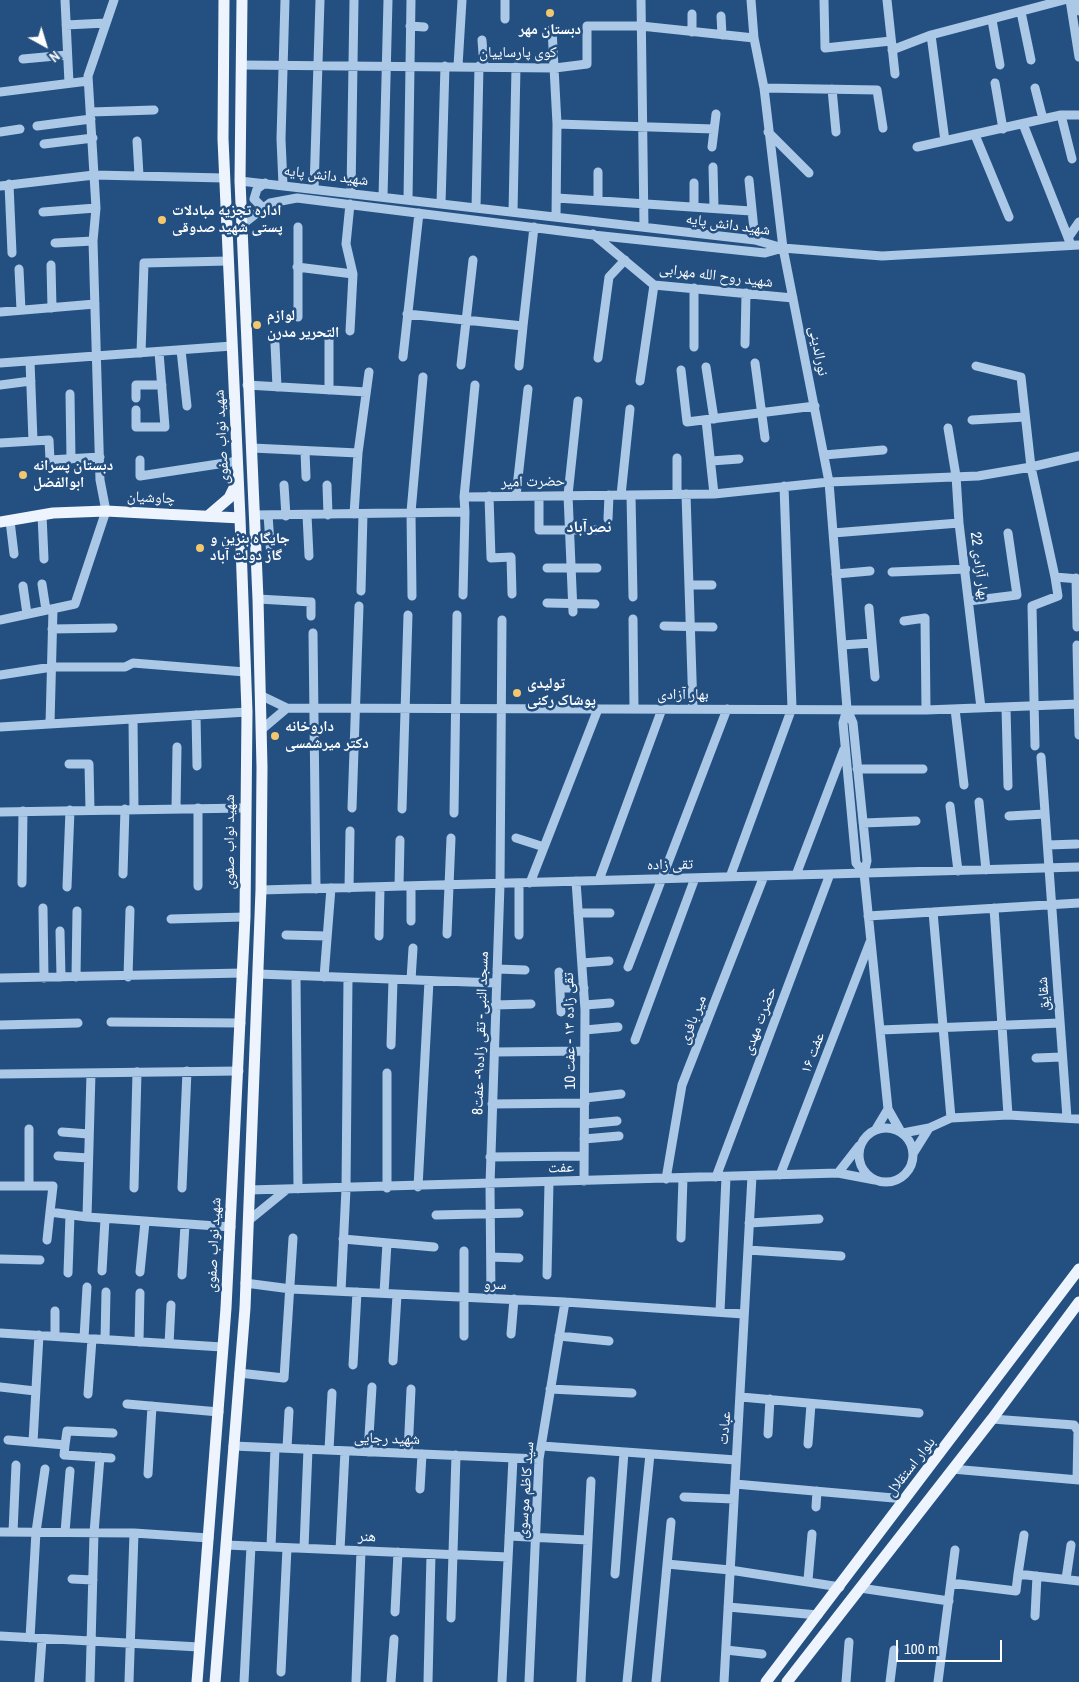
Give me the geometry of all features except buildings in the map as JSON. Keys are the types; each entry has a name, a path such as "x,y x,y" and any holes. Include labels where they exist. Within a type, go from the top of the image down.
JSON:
{"main road":[{"name":"شهید نواب صفوی","path":"197,1682 226,1308 245,917 247,712 238,461 222,139 224,0"},
{"name":"شهید نواب صفوی","path":"215,1682 245,1308 261,890 261,730 258,599 252,448 247,386 246,301 240,181 242,0"},
{"path":"230,302 246,301"},
{"path":"208,516 229,498 236,488 238,476"},
{"name":"چاوشیان","path":"5,522 42,515 106,511 240,518"},
{"name":"بلوار استقلال","path":"766,1682 840,1587 1079,1269"},
{"path":"787,1682 992,1419 1079,1302"},
{"path":"226,1308 231,1313 238,1313 245,1308"},
{"path":"224,1329 231,1324 238,1325 243,1333"}],"street":[{"path":"66,0 69,83"},
{"path":"0,620 76,604 106,511 100,480 93,241 96,208 88,76 114,0"},
{"path":"283,185 281,139 285,0"},
{"path":"314,189 320,65 320,0"},
{"path":"351,193 354,0"},
{"path":"383,197 388,66 388,0"},
{"path":"408,200 411,0"},
{"path":"458,66 462,0"},
{"path":"504,19 505,0"},
{"path":"641,0 644,227"},
{"name":"نورالدینی","path":"751,0 754,38 764,88 783,248 829,482 846,709 843,723 844,748 856,863 864,873"},
{"path":"824,0 826,48 892,45 1064,0"},
{"path":"886,0 895,74"},
{"path":"1070,0 1079,57"},
{"path":"1077,0 1079,11"},
{"path":"1020,12 1031,60"},
{"path":"692,14 692,32"},
{"path":"722,16 722,35"},
{"path":"992,20 1000,65"},
{"path":"66,25 106,23"},
{"path":"410,26 424,27"},
{"name":"کوی پارساییان","path":"242,65 555,68 587,64 587,26 641,26 754,38"},
{"path":"552,29 557,124 556,217"},
{"path":"931,35 945,141"},
{"path":"476,208 482,40"},
{"path":"23,59 68,55"},
{"path":"440,204 445,66"},
{"path":"513,212 516,68"},
{"path":"0,92 88,81"},
{"path":"995,84 1003,129"},
{"path":"764,88 877,90 883,128"},
{"path":"1035,88 1043,119"},
{"path":"832,89 836,132"},
{"path":"36,126 91,115 154,110"},
{"path":"712,147 716,114"},
{"path":"917,147 1061,115 1079,115"},
{"path":"1061,115 1072,158"},
{"path":"557,124 714,129"},
{"path":"1023,124 1072,243"},
{"path":"0,132 20,129"},
{"path":"768,132 809,173"},
{"path":"975,135 1009,217"},
{"path":"44,144 93,138"},
{"path":"137,141 139,175"},
{"path":"713,167 714,207"},
{"path":"598,172 598,200"},
{"path":"12,253 5,185 94,175 224,178"},
{"path":"749,180 755,240"},
{"name":"شهید دانش پایه","path":"240,181 755,240 783,248"},
{"path":"263,208 254,199 257,190 265,183"},
{"path":"694,183 694,206"},
{"name":"شهید دانش پایه","path":"243,224 263,208 278,200 297,198 593,235 765,253 783,248"},
{"path":"557,198 643,202 751,211"},
{"path":"350,204 346,244 353,274 350,331"},
{"path":"43,212 96,208"},
{"path":"403,357 418,213"},
{"path":"593,235 594,222"},
{"path":"1072,243 1079,222"},
{"path":"298,226 298,317"},
{"path":"519,366 534,227"},
{"name":"شهید روح الله مهرابی","path":"593,235 654,284 793,298"},
{"path":"54,243 93,241"},
{"path":"783,248 882,256 1072,243"},
{"path":"461,365 473,260"},
{"path":"598,358 609,277 625,260"},
{"path":"141,353 144,263 228,261"},
{"path":"51,265 52,308"},
{"path":"297,267 353,274"},
{"path":"19,269 21,310"},
{"path":"640,381 654,284"},
{"path":"694,288 694,347"},
{"path":"745,344 746,293"},
{"path":"0,312 95,304"},
{"path":"407,314 523,326"},
{"path":"329,340 330,390"},
{"path":"275,344 277,387"},
{"path":"0,362 30,362 232,346"},
{"path":"181,350 187,406"},
{"path":"136,410 136,427 166,427 159,352"},
{"path":"30,362 32,441"},
{"path":"755,363 760,413 765,438"},
{"path":"976,366 1021,378 1031,467 1044,521 1058,596 1032,606 1035,746"},
{"path":"706,367 714,494"},
{"path":"681,370 687,422 815,406"},
{"path":"361,591 358,453 369,372"},
{"path":"412,596 411,512 423,377"},
{"path":"0,385 31,381"},
{"path":"136,398 136,385 162,384"},
{"path":"463,595 464,497 475,385"},
{"path":"247,386 366,392"},
{"path":"516,496 528,389"},
{"path":"70,394 71,459"},
{"path":"573,608 568,496 578,400"},
{"path":"622,495 630,409"},
{"path":"972,420 1025,417"},
{"path":"948,428 956,476 959,523"},
{"path":"0,443 49,440 50,460 100,457"},
{"path":"252,448 358,453"},
{"path":"824,455 883,450"},
{"path":"304,451 306,477"},
{"name":"حضرت امیر","path":"464,497 714,494 829,482 978,476 1079,456"},
{"path":"677,458 682,494 689,585 692,709"},
{"path":"711,461 738,459"},
{"path":"140,460 140,476 238,461"},
{"path":"284,485 286,516"},
{"path":"327,485 328,515"},
{"path":"730,877 792,708 784,486"},
{"path":"608,495 608,519"},
{"path":"631,495 633,597"},
{"path":"489,496 491,558 511,557 512,594"},
{"path":"538,496 539,530 595,530"},
{"path":"254,515 465,512"},
{"path":"42,515 44,559"},
{"path":"268,515 271,557"},
{"path":"307,515 309,556"},
{"path":"5,522 14,554"},
{"name":"بهار آزادی 22","path":"833,533 959,523 970,601 981,708"},
{"path":"970,601 1017,595 1008,532"},
{"path":"547,568 597,568"},
{"path":"892,572 966,569"},
{"path":"836,574 870,571"},
{"path":"1055,577 1077,578 1077,627"},
{"path":"42,584 52,629 50,724"},
{"path":"689,585 712,584"},
{"path":"23,586 27,614"},
{"path":"258,599 312,602 311,616"},
{"path":"547,603 573,608 595,604"},
{"path":"352,808 359,606"},
{"path":"869,608 875,677"},
{"path":"402,810 407,709 408,615"},
{"path":"454,813 457,615"},
{"path":"904,621 925,618 926,710"},
{"path":"633,619 634,709"},
{"name":"مسجد النبی- تقی زاده۹- عفت8","path":"491,1298 490,1157 500,884 502,620"},
{"path":"664,626 713,627"},
{"path":"52,629 113,628"},
{"path":"313,633 312,708 316,889"},
{"path":"842,645 872,643"},
{"path":"1077,645 1079,735"},
{"path":"0,675 52,667 124,667 133,663 245,672"},
{"name":"بهار آزادی","path":"260,695 287,708 354,709 792,708 926,710 1078,704"},
{"path":"1006,707 1008,786"},
{"path":"261,730 287,708"},
{"path":"530,883 598,709"},
{"path":"599,880 662,709"},
{"path":"628,967 727,709"},
{"name":"نورالدینی","path":"846,709 853,723 867,861 864,873 888,1109 902,1132"},
{"path":"955,709 964,785"},
{"path":"0,727 247,712"},
{"path":"196,715 197,766"},
{"path":"132,719 134,809"},
{"path":"176,808 177,747"},
{"path":"796,875 844,748"},
{"name":"شقایق","path":"1041,757 1067,1118"},
{"path":"69,764 89,764 90,810"},
{"path":"857,769 923,769"},
{"path":"979,802 986,870"},
{"path":"950,806 958,871"},
{"path":"198,808 198,886"},
{"path":"0,812 245,808"},
{"path":"123,874 124,809"},
{"path":"67,888 70,810"},
{"path":"22,883 23,811"},
{"path":"1009,816 1045,814"},
{"path":"863,823 916,821"},
{"path":"349,888 350,831"},
{"path":"447,934 451,838"},
{"path":"516,838 544,847"},
{"path":"399,886 400,840"},
{"path":"1048,845 1077,844"},
{"name":"تقی زاده","path":"261,890 1079,867"},
{"name":"حضرت مهدی","path":"716,1177 830,874"},
{"name":"میر بافری","path":"666,1179 682,1084 764,876"},
{"path":"635,1040 694,878"},
{"name":"تقی زاده ۱۳ - عفت 10","path":"576,881 585,1005 584,1181"},
{"path":"519,883 519,935"},
{"path":"411,886 411,921"},
{"path":"380,887 380,936"},
{"path":"324,977 331,888"},
{"path":"868,916 1079,903"},
{"path":"43,908 44,978"},
{"path":"994,908 1008,1115"},
{"path":"128,977 130,910"},
{"path":"76,977 77,911"},
{"path":"578,913 610,912"},
{"path":"933,912 951,1118"},
{"path":"172,919 245,917"},
{"path":"60,931 61,977"},
{"path":"286,935 327,936"},
{"name":"عفت ۱۶","path":"780,1175 871,941"},
{"path":"411,980 413,948"},
{"path":"582,963 609,961"},
{"path":"497,969 525,970"},
{"path":"560,972 562,1012"},
{"path":"0,978 128,977 243,973"},
{"path":"258,974 496,983"},
{"path":"296,976 298,1190"},
{"path":"341,1291 346,1189 348,978"},
{"path":"392,1045 393,980"},
{"path":"418,1187 429,981"},
{"path":"560,988 584,988"},
{"path":"496,1006 531,1004"},
{"path":"585,1005 610,1004"},
{"path":"111,1022 240,1022"},
{"path":"0,1025 78,1023"},
{"path":"880,1030 1060,1023"},
{"path":"585,1030 618,1027"},
{"path":"494,1052 585,1051"},
{"path":"1036,1058 1062,1057"},
{"path":"182,1188 187,1071"},
{"path":"0,1074 239,1071"},
{"path":"134,1188 137,1072"},
{"path":"87,1217 91,1073"},
{"path":"387,1188 388,1073"},
{"path":"492,1104 585,1101 621,1094"},
{"path":"838,1173 863,1141 876,1130 888,1109"},
{"path":"902,1132 929,1128 951,1118 1008,1115 1079,1118"},
{"path":"584,1124 617,1121"},
{"path":"876,1130 889,1127 902,1132 910,1141 914,1152"},
{"path":"863,1141 859,1150 860,1163 864,1171 875,1180 892,1182 902,1177 912,1164 914,1152 929,1128"},
{"path":"29,1129 29,1186"},
{"path":"62,1132 89,1134"},
{"path":"584,1139 619,1136"},
{"path":"58,1156 88,1158"},
{"path":"490,1157 584,1156"},
{"name":"عفت","path":"249,1190 387,1188 838,1173 875,1180"},
{"path":"720,1312 726,1176"},
{"name":"عبادت","path":"724,1682 752,1176"},
{"path":"681,1238 683,1178"},
{"path":"547,1275 548,1182"},
{"path":"0,1186 53,1186 47,1240"},
{"path":"248,1221 286,1190"},
{"path":"50,1212 144,1222 230,1227"},
{"path":"436,1215 519,1213"},
{"path":"68,1273 70,1215"},
{"path":"102,1271 105,1218"},
{"path":"749,1223 819,1219"},
{"path":"140,1272 144,1222"},
{"path":"182,1275 185,1225"},
{"path":"239,1373 284,1378 293,1238"},
{"path":"343,1239 434,1247"},
{"path":"384,1293 387,1243"},
{"path":"748,1250 841,1256"},
{"path":"464,1251 464,1336"},
{"path":"491,1257 519,1258"},
{"path":"0,1259 40,1260"},
{"name":"سرو","path":"245,1283 291,1289 565,1302 744,1314"},
{"path":"87,1287 88,1394"},
{"path":"105,1340 106,1292"},
{"path":"353,1365 357,1292"},
{"path":"139,1342 140,1293"},
{"path":"393,1361 397,1295"},
{"path":"511,1334 514,1300"},
{"name":"سید کاظم موسوی","path":"529,1682 539,1459 565,1302"},
{"path":"169,1344 171,1305"},
{"path":"55,1311 55,1336"},
{"path":"0,1333 222,1347"},
{"path":"33,1442 39,1335"},
{"path":"559,1336 609,1341"},
{"path":"0,1387 35,1391"},
{"path":"368,1452 372,1387"},
{"path":"408,1454 411,1389"},
{"path":"550,1389 632,1393"},
{"path":"329,1450 332,1393"},
{"path":"741,1397 919,1413"},
{"path":"768,1434 770,1399"},
{"path":"126,1404 219,1412"},
{"path":"808,1444 812,1404"},
{"path":"148,1474 152,1406"},
{"path":"287,1448 289,1411"},
{"path":"952,1469 1078,1480 1077,1427 1074,1425 992,1419"},
{"path":"111,1458 64,1455 67,1431 113,1434"},
{"path":"8,1440 65,1445"},
{"name":"شهید رجایی","path":"233,1446 539,1459"},
{"path":"542,1446 736,1460"},
{"path":"271,1547 276,1448"},
{"path":"304,1548 308,1449"},
{"path":"340,1550 345,1451"},
{"path":"615,1574 624,1452"},
{"path":"420,1489 422,1454"},
{"path":"627,1682 650,1454"},
{"path":"451,1618 456,1456"},
{"path":"90,1682 94,1533 100,1457"},
{"path":"502,1682 513,1458"},
{"path":"13,1532 16,1465"},
{"path":"30,1638 36,1532 45,1469"},
{"path":"64,1532 70,1471"},
{"path":"581,1682 591,1481"},
{"path":"734,1484 905,1499"},
{"path":"816,1507 817,1491"},
{"path":"684,1497 734,1499"},
{"path":"656,1682 671,1522"},
{"path":"0,1532 134,1533 209,1538"},
{"path":"129,1682 134,1533"},
{"path":"808,1580 812,1534"},
{"path":"951,1583 1016,1591 1024,1535"},
{"path":"509,1536 588,1540"},
{"name":"هنر","path":"226,1545 508,1557"},
{"path":"1066,1579 1071,1545"},
{"path":"244,1682 251,1546"},
{"path":"281,1672 287,1548"},
{"path":"938,1682 955,1550"},
{"path":"356,1682 361,1551"},
{"path":"395,1612 398,1552"},
{"path":"428,1682 431,1554"},
{"path":"667,1564 808,1580 840,1587"},
{"path":"1018,1574 1079,1581"},
{"path":"1035,1616 1037,1576"},
{"path":"72,1579 93,1580"},
{"path":"860,1588 949,1601"},
{"path":"728,1607 818,1615"},
{"path":"0,1636 199,1647"},
{"path":"39,1682 42,1639"},
{"path":"391,1682 394,1639"},
{"path":"846,1682 849,1642"},
{"path":"726,1650 762,1654"},
{"path":"890,1682 894,1650"}],"place":[{"name":"دبستان مهر","path":"550,13"},
{"name":"اداره تجزیه مبادلات پستی شهید صدوقی","path":"162,220"},
{"name":"لوازم التحریر مدرن","path":"257,325"},
{"name":"دبستان پسرانه ابوالفضل","path":"23,475"},
{"name":"جایگاه بنزین و گاز دولت آباد","path":"200,548"},
{"name":"تولیدی پوشاک رکنی","path":"517,693"},
{"name":"داروخانه دکتر میرشمسی","path":"275,736"}],"district":[{"name":"نصرآباد","path":"589,528"}]}
